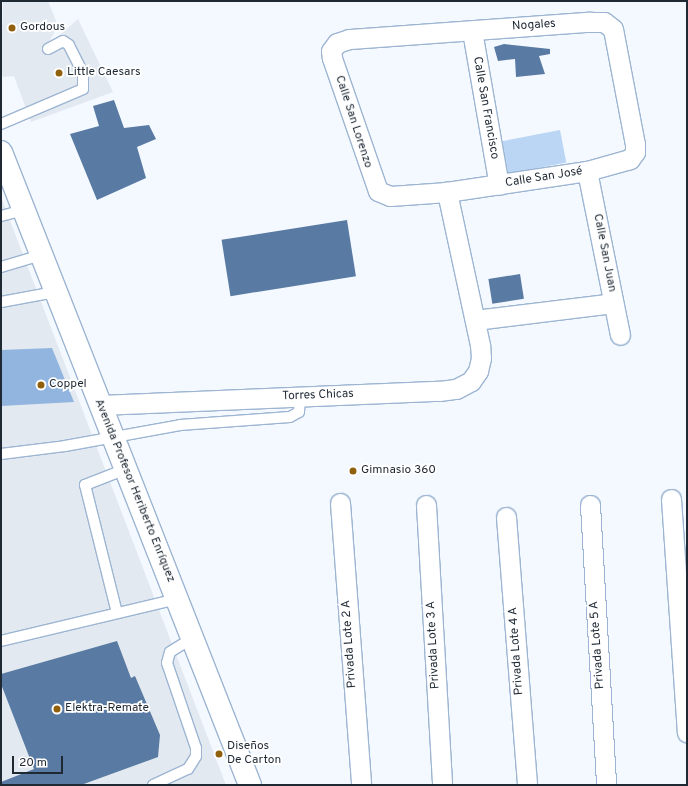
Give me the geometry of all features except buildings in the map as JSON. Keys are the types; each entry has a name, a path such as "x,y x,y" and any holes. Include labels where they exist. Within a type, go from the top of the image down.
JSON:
{"main road":[{"name":"Avenida Profesor Heriberto Enríquez","path":"3,165 23,210 177,599 245,783"}],"street":[{"name":"Nogales","path":"331,51 337,44 349,39 589,22 608,24 613,29 616,40 635,152"},
{"name":"Calle San Francisco","path":"472,31 498,185"},
{"name":"Calle San Lorenzo","path":"331,51 378,191"},
{"name":"Calle San José","path":"378,191 390,196 447,192 498,185 587,171 622,163 630,159 635,152"},
{"name":"Calle San Juan","path":"587,171 620,335"},
{"path":"447,192 476,320 614,303"},
{"name":"Torres Chicas","path":"100,405 456,389 471,381 478,371 481,358 476,320"},
{"path":"671,499 687,732"},
{"name":"Privada Lote 2 A","path":"340,503 361,785"},
{"name":"Privada Lote 3 A","path":"426,505 442,785"},
{"name":"Privada Lote 5 A","path":"590,505 606,785"},
{"name":"Privada Lote 4 A","path":"506,517 527,785"}],"lane":[{"path":"1,124 83,89 83,73 67,42 63,41 48,49"},
{"path":"1,216 23,210"},
{"path":"1,267 41,255"},
{"path":"2,300 55,292"},
{"path":"1,454 65,446 180,425 290,417 298,412 300,397"},
{"path":"117,613 85,485 126,469"},
{"path":"1,641 177,599"},
{"path":"153,785 188,769 196,756 196,748 167,663 170,652 192,638"}],"shaded area":[{"path":"3,1 48,1 58,26 46,47 78,19 113,92 31,122 14,76 3,77 1,71"},
{"path":"560,130 566,162 508,174 502,141"},
{"path":"1,197 226,785 1,785"},
{"path":"52,348 74,402 1,406 1,350"}],"place":[{"name":"Gordous","path":"12,28"},
{"name":"Little Caesars","path":"59,73"},
{"name":"Coppel","path":"41,385"},
{"name":"Gimnasio 360","path":"353,471"},
{"name":"Elektra-Remate","path":"57,709"},
{"name":"Diseños De Carton","path":"219,754"}]}
